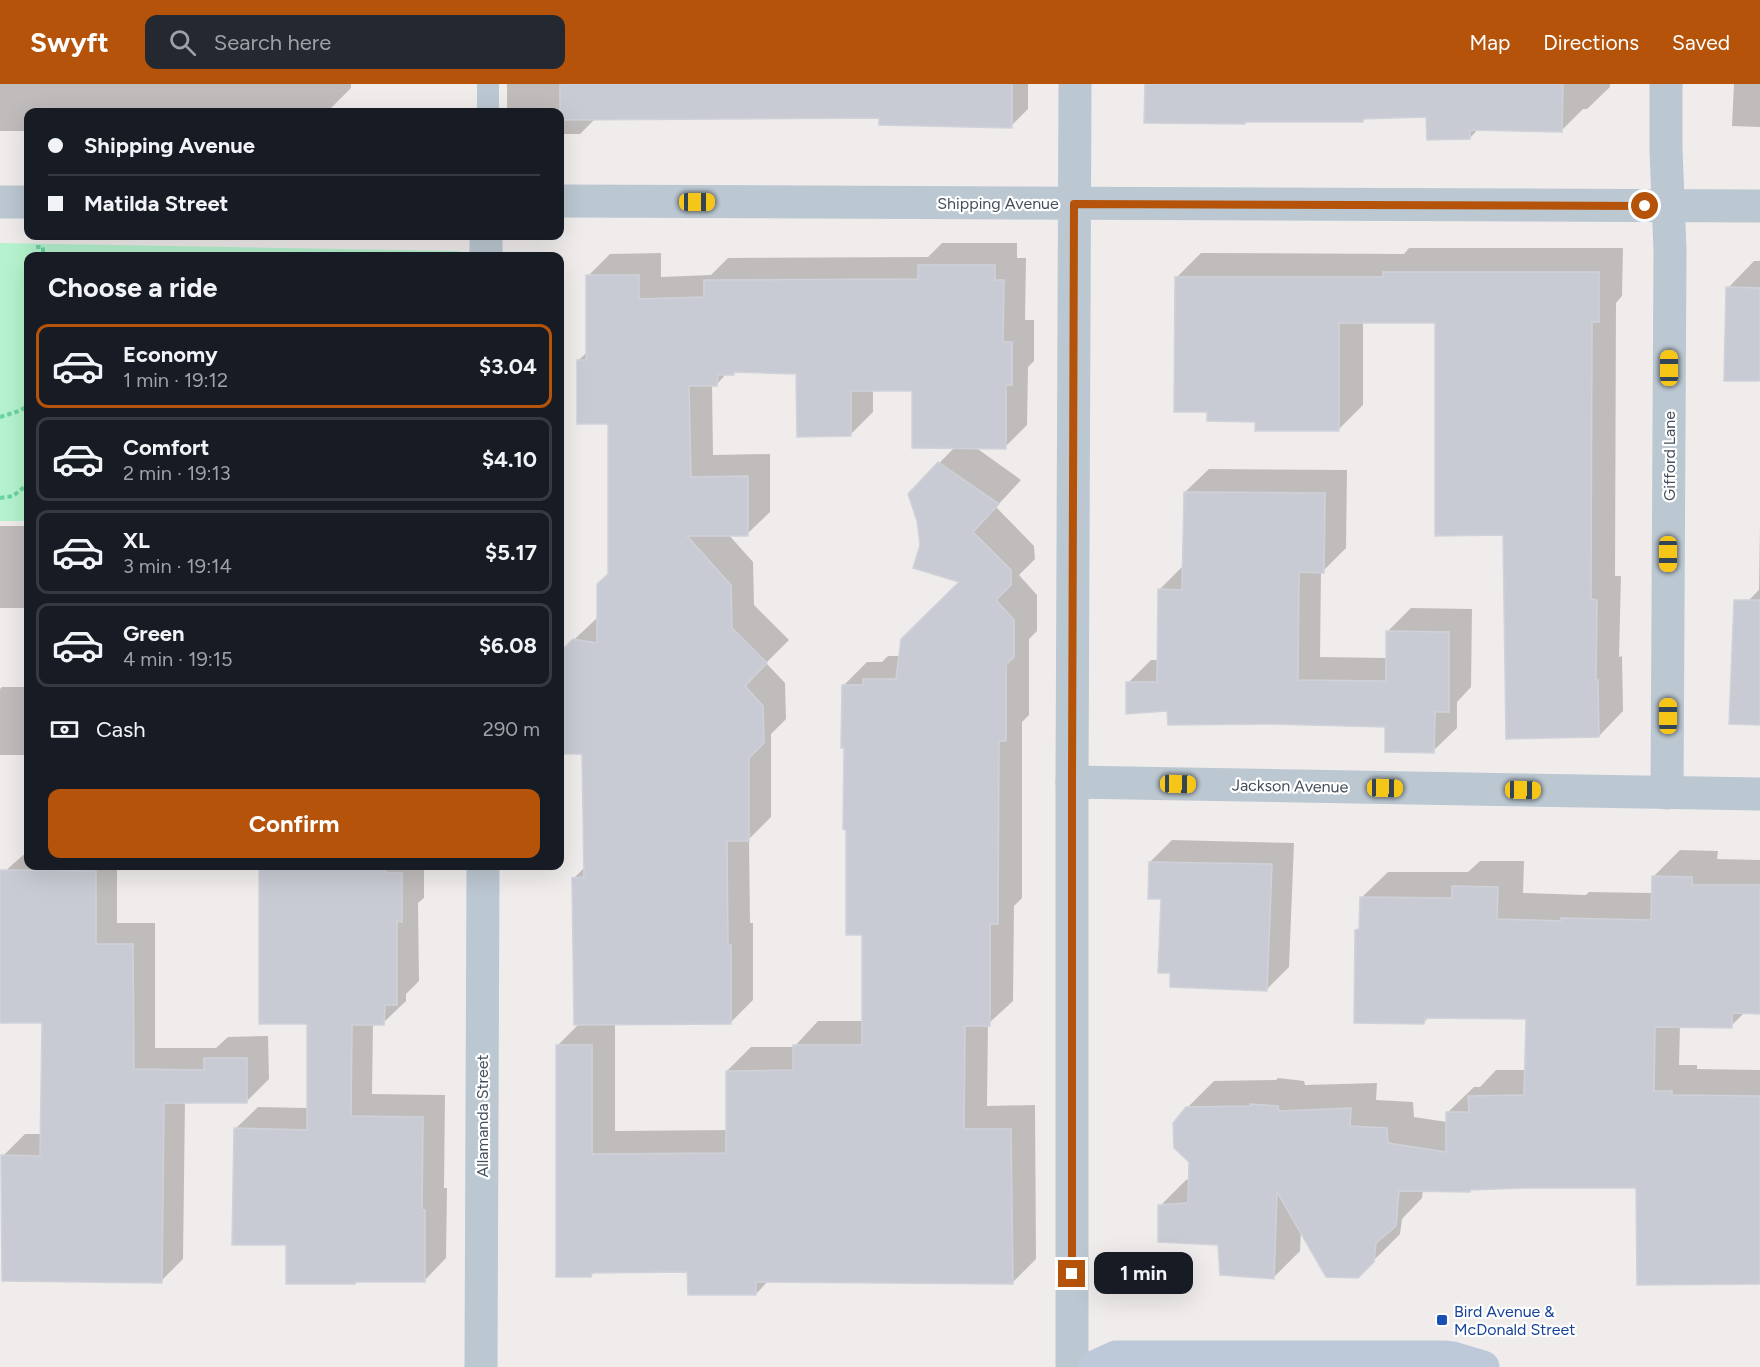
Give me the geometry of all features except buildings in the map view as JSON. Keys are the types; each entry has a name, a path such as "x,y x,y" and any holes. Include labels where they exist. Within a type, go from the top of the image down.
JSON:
{"street":[{"path":"1072,1367 1075,84"},
{"name":"Gifford Lane","path":"1666,84 1670,275 1667,793"},
{"name":"Shipping Avenue","path":"564,201 1760,206"},
{"path":"0,202 24,202"},
{"name":"Jackson Avenue","path":"1072,782 1760,794"},
{"name":"Allamanda Street","path":"481,1367 483,870"},
{"path":"1094,1367 1116,1357 1128,1357 1453,1358 1483,1367"}],"lane":[{"path":"488,84 488,108"}],"path":[{"path":"36,247 43,247 43,252"},
{"path":"0,417 24,408"},
{"path":"0,498 13,496 24,487"}],"green space":[{"path":"0,243 459,251 24,252 24,521 0,521"}],"place":[{"name":"Bird Avenue & McDonald Street","path":"1442,1320"}],"route":[{"path":"1072,1274 1074,204 1645,206"}]}
